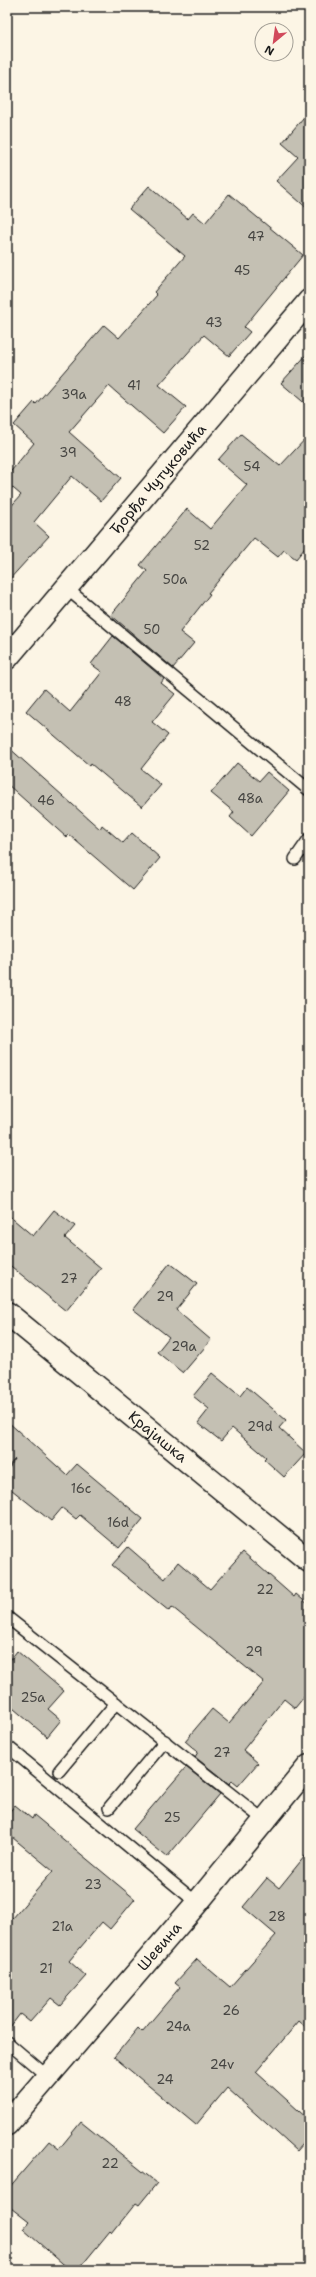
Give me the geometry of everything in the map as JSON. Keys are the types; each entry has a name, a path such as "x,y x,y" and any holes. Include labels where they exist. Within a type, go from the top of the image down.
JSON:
{"street":[{"name":"Ђорђа Чутуковића","path":"7,658 309,301"},
{"name":"Крајишка","path":"7,1313 309,1561"},
{"name":"Шевина","path":"10,2114 47,2076 197,1903 309,1766"}],"lane":[{"path":"66,588 309,790"},
{"path":"294,859 309,840"},
{"path":"7,1616 265,1821"},
{"path":"59,1771 116,1703"},
{"path":"109,1808 165,1742"},
{"path":"7,1746 197,1903"},
{"path":"7,2042 47,2076"}],"building":[{"path":"309,111 309,210 276,181 298,157 282,143"},
{"path":"149,186 188,219 193,213 205,223 229,194 303,255 244,327 250,332 229,356 204,335 159,385 186,407 163,433 109,386 69,432 121,478 101,501 72,476 34,522 49,536 7,582 7,511 21,495 7,483 7,476 34,443 14,425 34,402 36,404 104,325 119,338 157,295 154,292 185,256 129,209"},
{"path":"309,352 309,407 281,383"},
{"path":"241,434 280,466 309,435 309,543 296,559 284,550 278,557 254,538 208,593 210,594 180,632 194,643 173,668 111,615 147,571 140,565 187,509 210,529 247,485 218,460"},
{"path":"113,636 164,679 161,683 175,694 152,722 168,735 141,769 161,785 142,807 91,764 90,766 26,711 44,689 70,712 102,672 91,664"},
{"path":"7,746 100,829 102,825 123,843 132,833 160,858 133,890 68,834 66,837 7,784"},
{"path":"237,763 259,781 267,772 289,791 251,836 230,817 234,812 211,793"},
{"path":"54,1210 75,1226 65,1238 101,1268 66,1311 7,1263 7,1214 33,1236"},
{"path":"170,1263 197,1284 176,1310 211,1340 183,1373 157,1352 169,1337 133,1309"},
{"path":"212,1373 240,1396 247,1387 286,1420 279,1428 306,1453 284,1477 264,1459 266,1457 232,1428 221,1441 198,1423 209,1409 193,1396"},
{"path":"7,1421 67,1475 77,1464 143,1519 119,1548 80,1515 76,1519 62,1508 51,1521 7,1486 7,1471 15,1459 7,1468"},
{"path":"128,1547 165,1579 178,1562 210,1589 243,1552 294,1597 296,1594 309,1605 309,1691 295,1708 284,1699 243,1750 258,1763 238,1786 232,1781 229,1784 195,1757 198,1752 185,1741 212,1709 229,1723 264,1682 172,1607 169,1611 112,1565"},
{"path":"17,1651 64,1691 48,1709 61,1720 47,1737 7,1703 7,1664"},
{"path":"186,1767 220,1794 167,1857 133,1829"},
{"path":"15,1805 32,1819 34,1815 135,1899 110,1929 102,1922 69,1961 86,1976 60,2005 51,1998 30,2022 20,2014 7,2031 7,1925 53,1871 7,1833 7,1815"},
{"path":"309,1851 309,2030 299,2021 256,2072 309,2120 309,2137 297,2151 227,2088 196,2125 114,2057 138,2028 142,2032 180,1987 175,1983 197,1959 230,1987 276,1935 243,1907 267,1878 279,1888"},
{"path":"81,2122 157,2183 139,2205 136,2203 112,2233 110,2231 78,2270 70,2270 23,2229 29,2222 7,2205 7,2190 49,2141 59,2149"}]}
